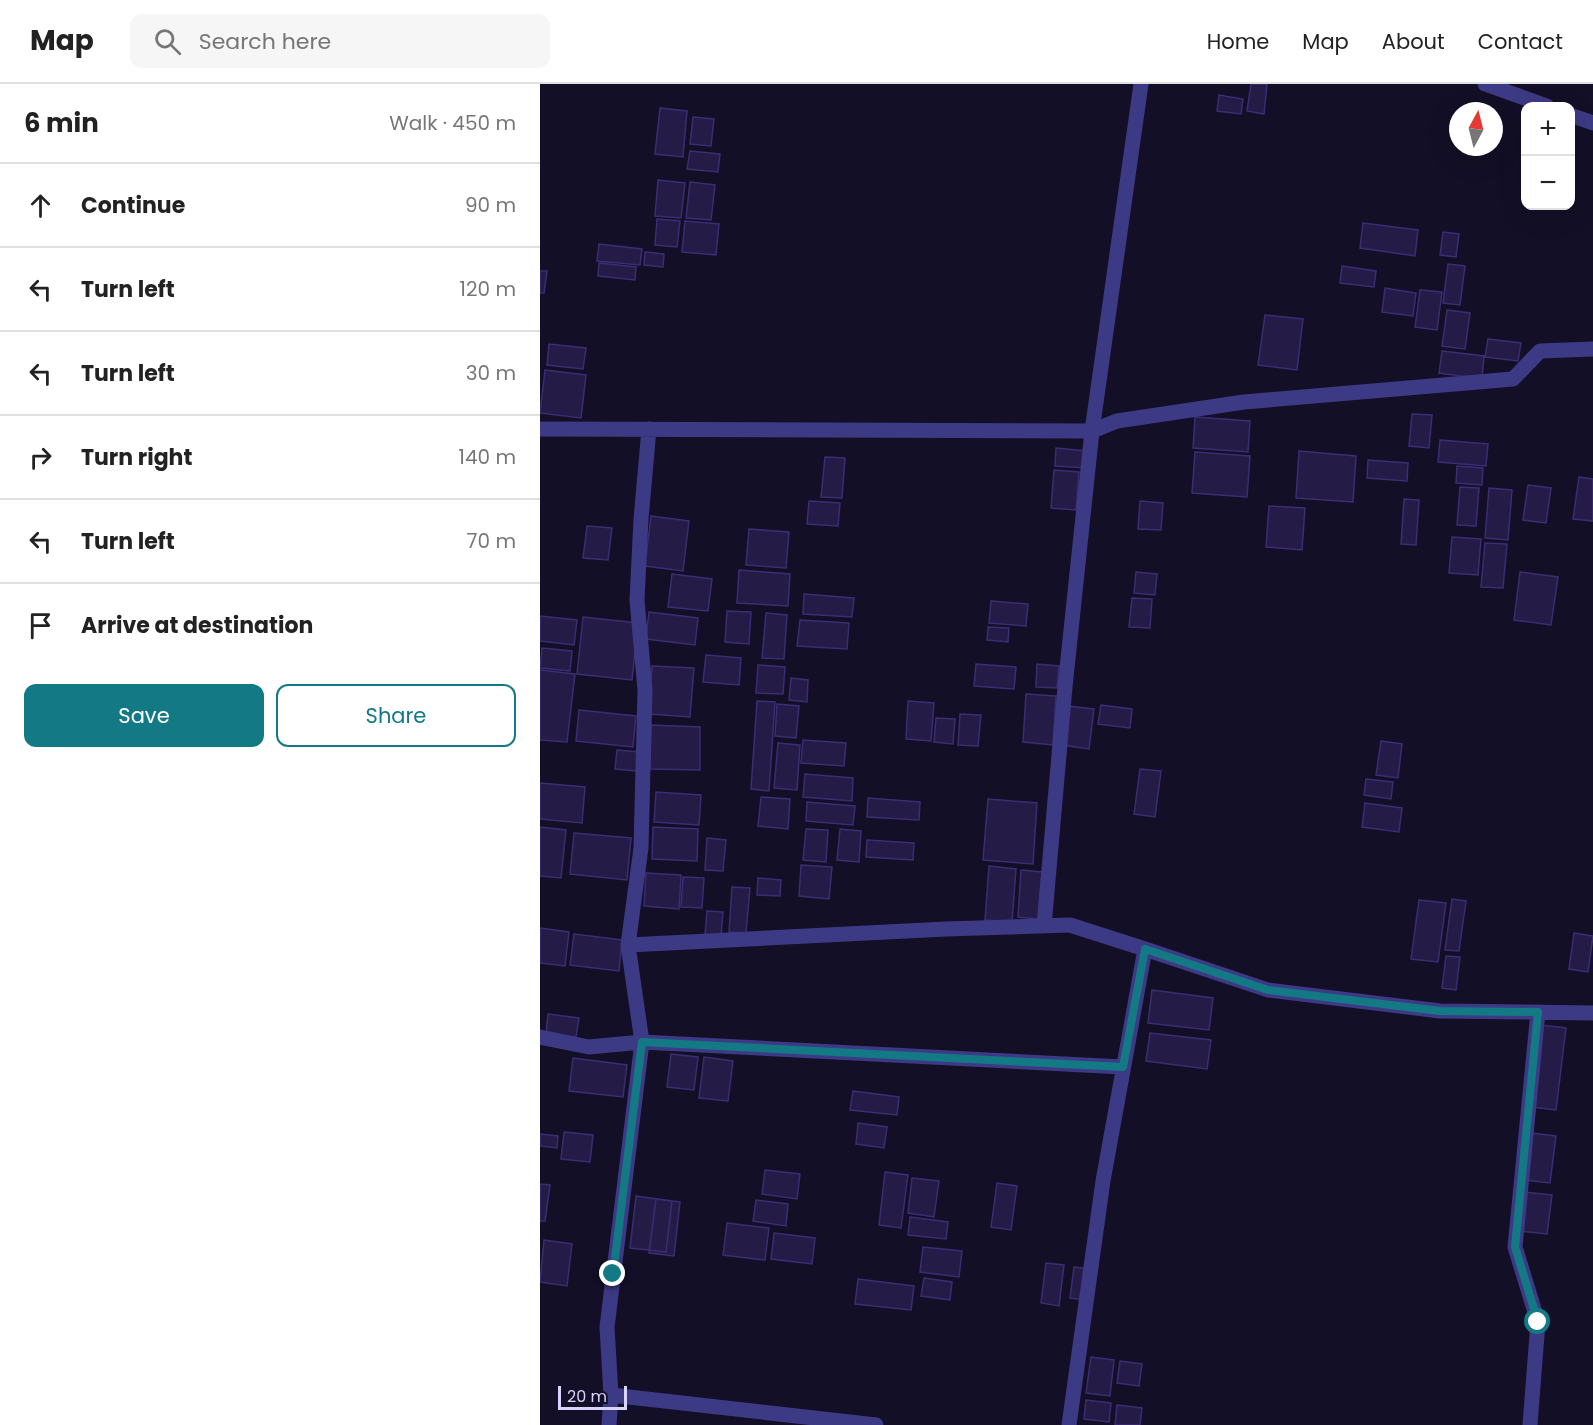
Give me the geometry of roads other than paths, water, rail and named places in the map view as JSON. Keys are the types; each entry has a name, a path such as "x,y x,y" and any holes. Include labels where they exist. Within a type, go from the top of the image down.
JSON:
{"street":[{"path":"1044,926 1065,687 1092,431 1141,84"},
{"path":"1485,84 1536,102"},
{"path":"1575,117 1593,123"},
{"path":"540,429 1092,431 1117,421 1244,402 1513,379 1540,351 1593,348"},
{"path":"609,1425 611,1395 607,1327 642,1042 628,945 641,848 645,690 637,600 649,429"},
{"path":"628,945 1070,925 1268,990 1440,1011 1593,1013"},
{"path":"1069,1425 1103,1181 1145,949"},
{"path":"1530,1425 1538,1322 1515,1247 1538,1012"},
{"path":"540,1037 589,1047 642,1042 1123,1067"},
{"path":"611,1395 876,1425"}]}
